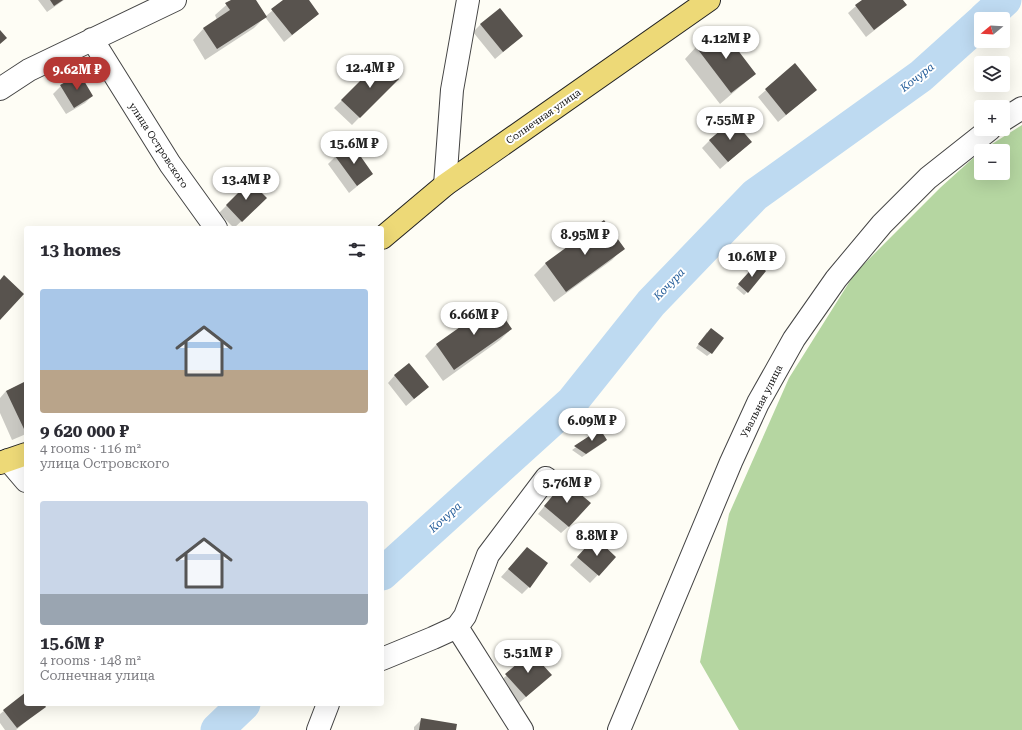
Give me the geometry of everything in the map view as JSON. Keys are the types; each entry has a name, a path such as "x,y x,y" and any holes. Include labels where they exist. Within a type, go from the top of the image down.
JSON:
{"main road":[{"name":"Солнечная улица","path":"384,236 445,185 709,0"}],"street":[{"path":"0,89 29,70 174,0"},
{"path":"445,185 452,90 468,0"},
{"name":"улица Островского","path":"92,39 170,164 215,226"},
{"path":"1010,116 1022,108"},
{"name":"Увальная улица","path":"619,730 737,449 758,403 794,339 836,279 882,224 928,178 981,136"},
{"path":"11,459 24,478"},
{"path":"384,658 457,627 466,616 488,555 546,478"},
{"path":"457,627 522,730"},
{"path":"318,730 327,706"}],"green space":[{"path":"1022,125 1022,730 739,730 700,662 729,514 789,378 855,273 941,187 974,157 974,180 1010,180 1010,144 992,144 1005,136 1010,136 1010,133"}],"building":[{"path":"50,0 63,0 54,6"},
{"path":"231,0 256,0 267,17 217,49 203,28 230,10 225,3"},
{"path":"283,0 309,0 319,14 292,35 271,9"},
{"path":"862,0 903,0 907,5 874,30 855,5"},
{"path":"500,8 523,36 503,52 480,24"},
{"path":"721,28 756,74 731,93 696,47"},
{"path":"0,30 7,38 0,44"},
{"path":"381,60 399,79 360,118 341,100"},
{"path":"795,63 817,90 786,115 765,89"},
{"path":"80,74 93,96 74,108 60,85"},
{"path":"733,120 752,142 728,162 709,140"},
{"path":"352,144 373,174 357,186 335,156"},
{"path":"250,181 267,198 242,222 226,205"},
{"path":"604,220 625,249 566,292 545,263"},
{"path":"757,263 766,271 748,293 738,284"},
{"path":"4,275 24,294 0,320 0,280"},
{"path":"494,303 512,329 454,370 436,344"},
{"path":"711,328 724,338 712,354 698,344"},
{"path":"409,363 429,387 414,399 394,375"},
{"path":"24,382 24,429 6,391"},
{"path":"600,429 607,440 586,454 574,446"},
{"path":"565,481 591,503 569,527 544,506"},
{"path":"595,537 616,557 599,576 577,557"},
{"path":"527,547 548,563 530,588 508,569"},
{"path":"531,652 552,675 526,697 505,674"},
{"path":"24,694 24,706 46,707 17,728 3,710"},
{"path":"421,718 457,724 456,730 419,730"}],"waterway":[{"name":"Кочура","path":"992,12 1005,0"},
{"name":"Кочура","path":"384,572 572,402 651,303 755,195 921,76 974,28"},
{"name":"Кочура","path":"217,730 242,706"}]}
